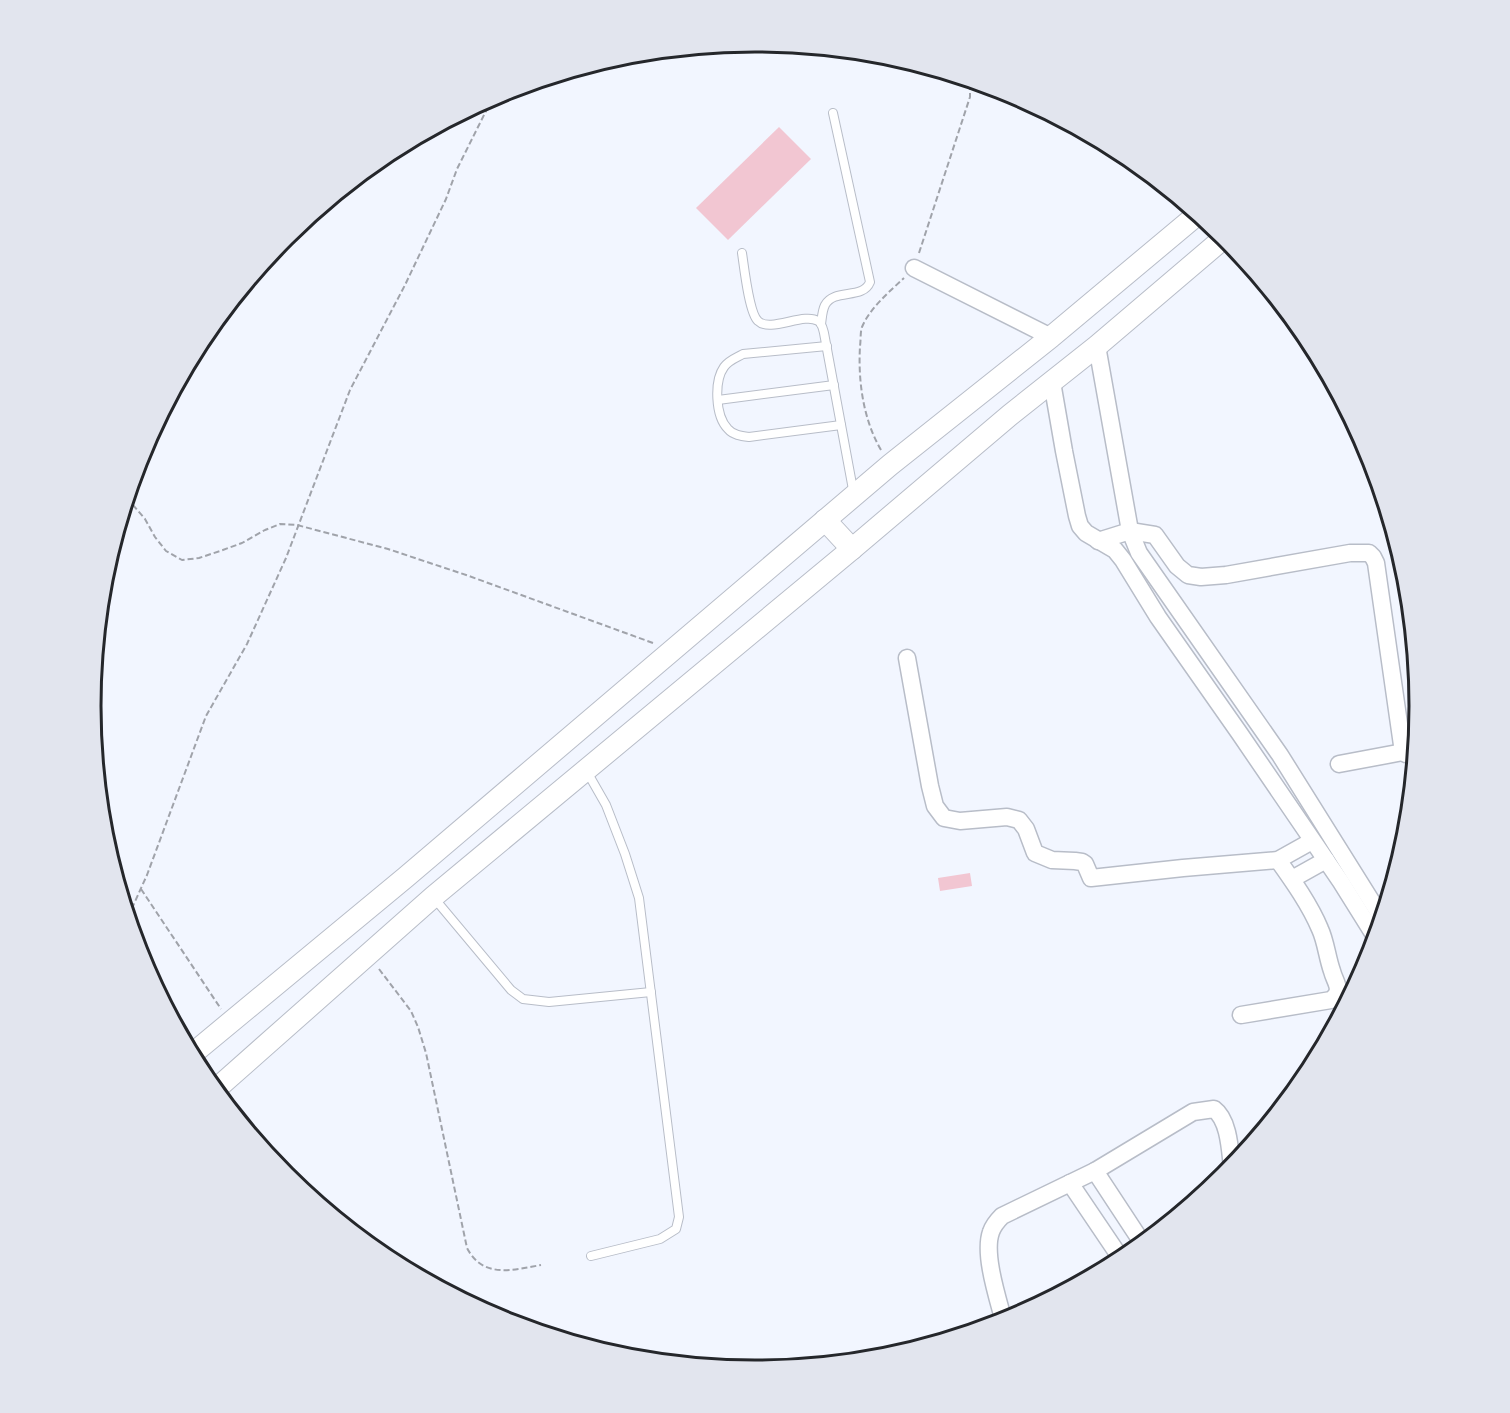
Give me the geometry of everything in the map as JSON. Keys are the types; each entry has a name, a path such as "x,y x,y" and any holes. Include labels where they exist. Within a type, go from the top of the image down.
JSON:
{"street":[{"path":"198,1049 415,869 890,465 1051,337 1191,220"},
{"path":"221,1084 433,897 1217,244"},
{"path":"914,268 1051,337"},
{"path":"1097,346 1130,531 1139,553 1280,755 1348,878 1370,927"},
{"path":"1052,382 1080,526 1086,533 1115,550 1123,560 1158,617 1312,841 1326,860 1348,878 1376,911"},
{"path":"825,520 852,549"},
{"path":"1098,541 1130,531 1155,535 1177,566 1188,575 1201,577 1226,576 1350,553 1369,553 1374,557 1376,563 1408,747"},
{"path":"907,658 930,786 935,806 945,818 960,820 1007,817 1019,820 1026,829 1035,852 1052,860 1082,862 1091,878 1278,860 1312,841"},
{"path":"1340,764 1408,752"},
{"path":"1241,1016 1331,1000 1337,995 1338,989 1320,930 1292,879 1278,860"},
{"path":"1292,879 1326,860"},
{"path":"1001,1312 994,1285 988,1244 993,1226 1002,1216 1095,1171 1193,1112 1214,1108 1220,1113 1229,1141 1231,1155"},
{"path":"1095,1171 1138,1236"},
{"path":"1070,1183 1116,1251"}],"lane":[{"path":"833,113 870,282 866,289 859,292 838,295 830,299 823,311 821,324 854,496"},
{"path":"742,253 756,320 770,324 809,319 821,324"},
{"path":"827,346 743,354 731,359 719,377 718,400 723,423 729,431 739,436 749,437 841,425"},
{"path":"718,400 834,385"},
{"path":"586,770 606,805 639,898 679,1217 676,1229 660,1239 591,1256"},
{"path":"433,897 510,990 523,999 549,1002 651,992"}],"path":[{"path":"133,907 147,875 206,716 247,644 286,558 350,390 405,285 446,199 457,169 486,111"},
{"path":"133,505 166,551 182,560 199,558 242,543 280,524 298,525 388,549 459,572 672,650"},
{"path":"141,889 230,1023"},
{"path":"368,955 411,1011 418,1027 426,1053 467,1248 471,1256 486,1268 507,1271 541,1265"}],"building":[{"path":"779,127 811,159 728,240 696,208"},
{"path":"970,873 972,886 940,891 938,878"}]}
